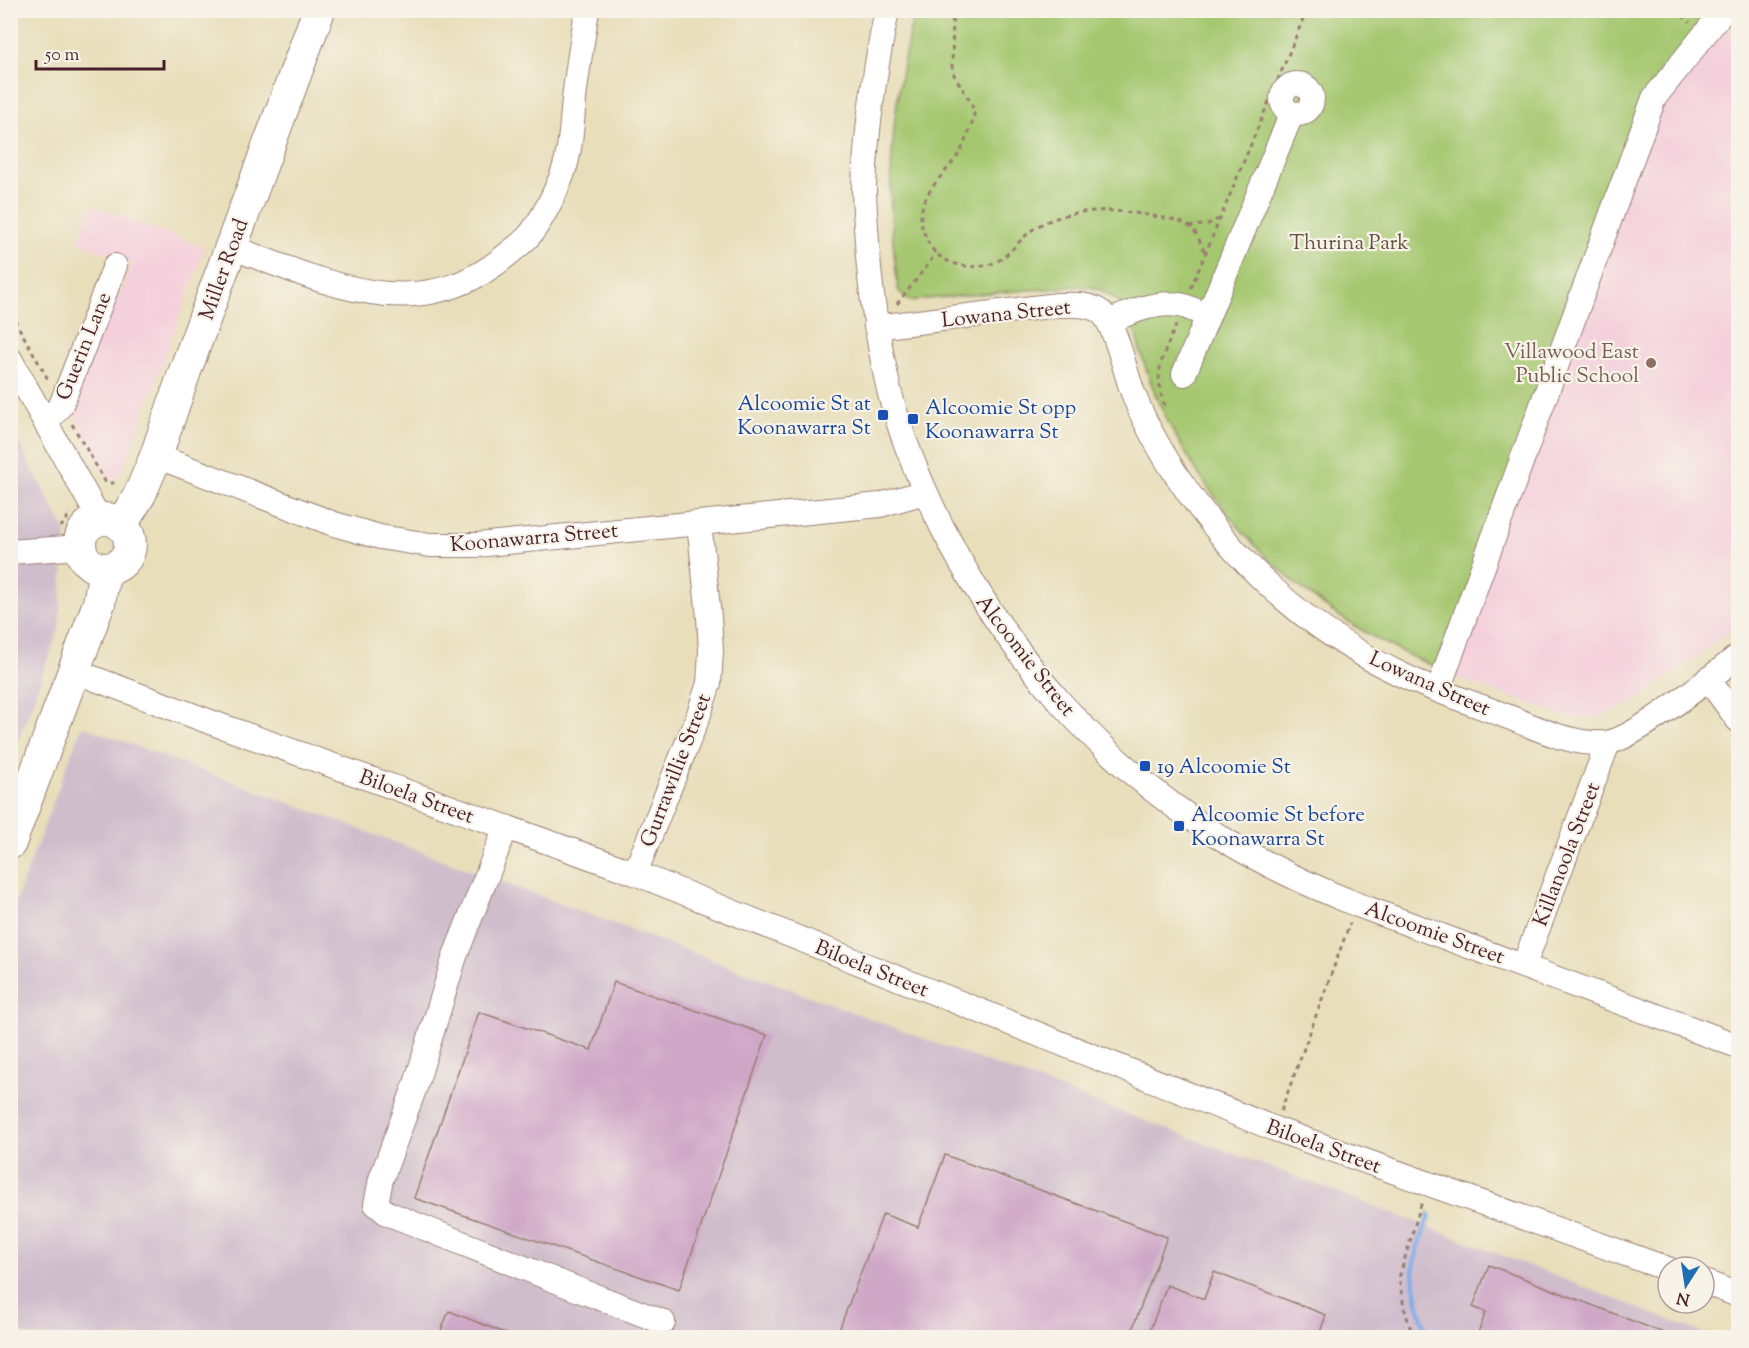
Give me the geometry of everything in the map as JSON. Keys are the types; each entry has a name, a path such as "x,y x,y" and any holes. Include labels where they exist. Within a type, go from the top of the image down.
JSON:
{"main road":[{"name":"Miller Road","path":"110,522 140,494 156,456 319,10"},
{"path":"93,522 110,522 130,538 129,553 119,565 105,569 91,565 82,554 80,547 82,533 93,522"},
{"path":"10,843 99,603 105,569"}],"street":[{"path":"231,247 319,280 366,293 412,296 454,286 493,267 527,238 552,200 567,160 587,10"},
{"name":"Alcoomie Street","path":"887,10 875,69 867,127 864,189 870,288 890,393 925,492 973,584 993,617 1044,685 1079,723 1140,778 1193,819 1265,863 1310,885 1738,1046"},
{"path":"1438,690 1654,98 1724,10"},
{"path":"1734,10 1738,14"},
{"path":"1184,374 1292,113"},
{"name":"Guerin Lane","path":"46,423 62,405 115,266"},
{"name":"Lowana Street","path":"876,327 1074,304 1089,306 1101,312 1109,322 1134,394 1174,471 1224,540 1291,606 1327,632 1399,674 1552,733 1590,742 1608,743"},
{"path":"1109,322 1145,308 1164,305 1184,306 1207,316"},
{"path":"10,359 46,423 110,522"},
{"name":"Koonawarra Street","path":"156,456 334,524 380,537 430,545 477,544 880,505 925,492"},
{"name":"Gurrawillie Street","path":"635,873 699,714 709,683 711,652 709,617 699,523"},
{"path":"10,552 80,547"},
{"path":"1608,743 1637,730 1738,656"},
{"name":"Biloela Street","path":"74,671 213,723 635,873 1275,1129 1656,1265"},
{"path":"1708,679 1738,720"},
{"name":"Killanoola Street","path":"1524,965 1608,743"},
{"path":"506,827 455,956 416,1084 381,1179 376,1204 398,1218 663,1322"},
{"path":"1716,1286 1738,1294"}],"path":[{"path":"953,10 952,70 970,99 974,116 961,151 931,187 923,206 921,222 924,234 935,252 950,262 970,267 986,265 999,260 1026,233 1043,223 1087,211 1114,210 1181,222 1192,229 1205,253"},
{"path":"1165,406 1159,384 1158,368 1307,10"},
{"path":"1189,227 1208,224 1219,218"},
{"path":"897,303 930,262 935,252"},
{"path":"106,483 119,483"},
{"path":"56,528 66,522 69,512"},
{"path":"1280,1114 1352,918"},
{"path":"1413,1338 1399,1278 1424,1196"}],"shaded area":[{"name":"Villawood East Public School","path":"1723,24 1738,37 1738,626 1630,705 1596,718 1570,718 1449,675 1660,100"},
{"path":"91,205 205,248 121,474 116,478 107,475 70,408 103,318 121,292 132,263 78,242"},
{"path":"11,428 66,532 59,629 11,760"},
{"path":"82,726 1377,1207 1713,1337 31,1337 10,1327 10,916"}],"green space":[{"name":"Thurina Park","path":"1701,10 1710,16 1649,93 1440,669 1353,625 1315,599 1279,569 1247,537 1217,501 1190,461 1158,401 1130,318 1124,308 1112,297 1094,288 1080,286 909,301 898,290 891,218 892,154 902,72 915,11"}],"building":[{"path":"614,982 767,1035 679,1290 414,1198 479,1012 591,1050"},
{"path":"945,1155 1167,1237 1129,1338 836,1338 883,1214 918,1227"},
{"path":"1489,1265 1674,1338 1476,1338 1486,1312 1473,1307"},
{"path":"1214,1272 1326,1315 1318,1338 1147,1338 1167,1285 1204,1299"},
{"path":"449,1311 515,1337 515,1338 438,1338"}],"waterway":[{"path":"1428,1338 1413,1273 1417,1251 1429,1215"}],"place":[{"name":"Villawood East Public School","path":"1651,363"},
{"name":"Alcoomie St at Koonawarra St","path":"883,415"},
{"name":"Alcoomie St opp Koonawarra St","path":"913,419"},
{"name":"19 Alcoomie St","path":"1145,766"},
{"name":"Alcoomie St before Koonawarra St","path":"1179,826"}]}
